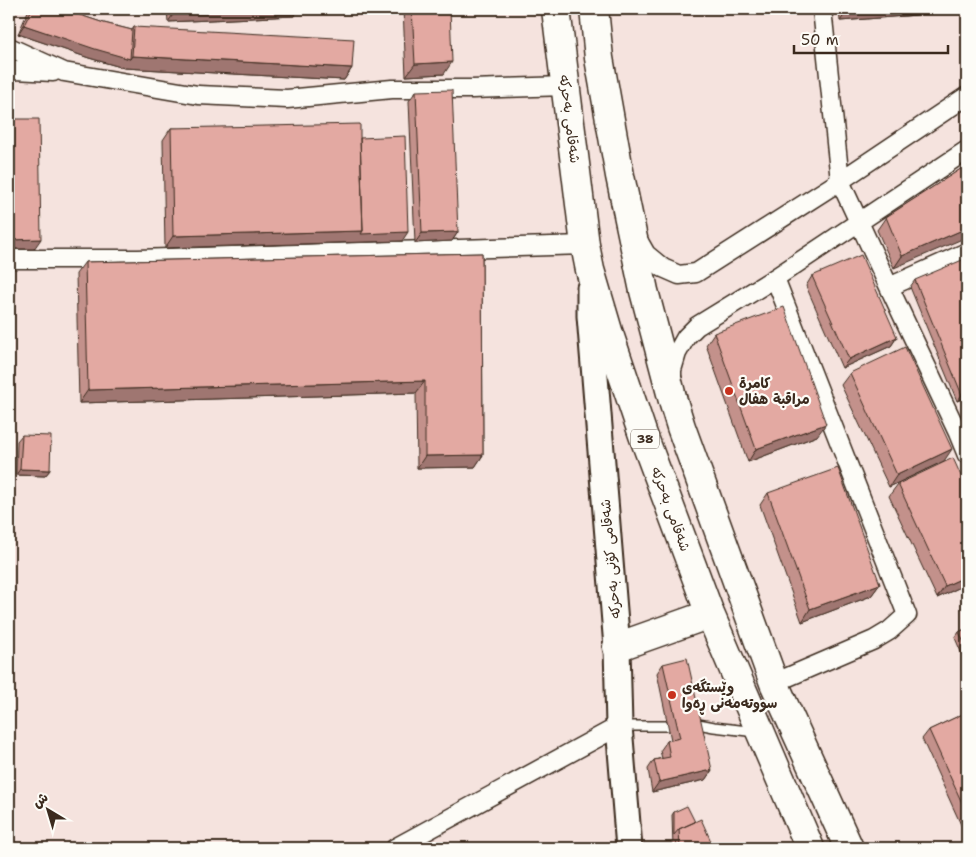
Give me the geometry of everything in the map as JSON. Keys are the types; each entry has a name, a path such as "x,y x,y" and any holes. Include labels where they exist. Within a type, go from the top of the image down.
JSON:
{"main road":[{"name":"شەقامی بەحرکە","path":"556,9 588,257 621,373 710,614 810,848"},
{"path":"594,9 599,58 620,176 644,291 673,401 774,683 849,848"},
{"path":"617,647 710,614"}],"street":[{"path":"822,9 840,181 888,287 962,431 967,455"},
{"path":"9,47 64,72"},
{"path":"9,71 64,72 198,96 288,99 392,89 566,86"},
{"path":"631,227 646,254 663,268 678,275 696,273 840,181 967,96"},
{"path":"673,401 672,370 677,353 686,337 697,326 775,278 967,150"},
{"path":"888,287 967,252"},
{"path":"9,259 588,257"},
{"name":"شەقامی کۆنی بەحرکە","path":"588,257 590,316 617,647 619,726 629,848"},
{"path":"774,683 874,640 889,631 907,615 775,278"},
{"path":"394,848 619,726"}],"lane":[{"path":"693,723 761,732"},
{"path":"619,726 668,726"}],"building":[{"path":"32,9 62,9 132,30 130,59 24,25"},
{"path":"412,9 450,9 452,62 415,64"},
{"path":"844,9 917,9 845,14"},
{"path":"134,27 354,39 352,68 132,56"},
{"path":"452,90 458,232 422,233 416,91"},
{"path":"9,119 39,119 41,239 9,240"},
{"path":"360,124 363,231 173,236 171,128"},
{"path":"405,136 408,232 361,234 363,231 360,138"},
{"path":"967,165 967,228 902,256 886,217"},
{"path":"482,253 483,455 425,456 425,381 88,390 85,262"},
{"path":"861,255 897,337 849,359 812,276"},
{"path":"967,258 967,392 962,395 915,280"},
{"path":"784,307 826,424 756,449 714,333"},
{"path":"905,347 952,449 897,475 850,373"},
{"path":"22,435 51,436 50,470 20,469"},
{"path":"953,458 967,489 967,576 945,586 898,484"},
{"path":"838,468 880,584 810,609 768,493"},
{"path":"967,628 967,649 959,632"},
{"path":"687,658 712,770 659,782 654,760 670,757 667,741 680,738 663,664"},
{"path":"967,712 967,814 929,730"},
{"path":"687,806 695,822 679,829 674,835 674,812"},
{"path":"701,819 714,848 680,848 679,829"}],"place":[{"name":"كامرة مراقبة هفال","path":"729,391"},
{"name":"وێستگەی سووتەمەنی ڕەوا","path":"672,695"}]}
